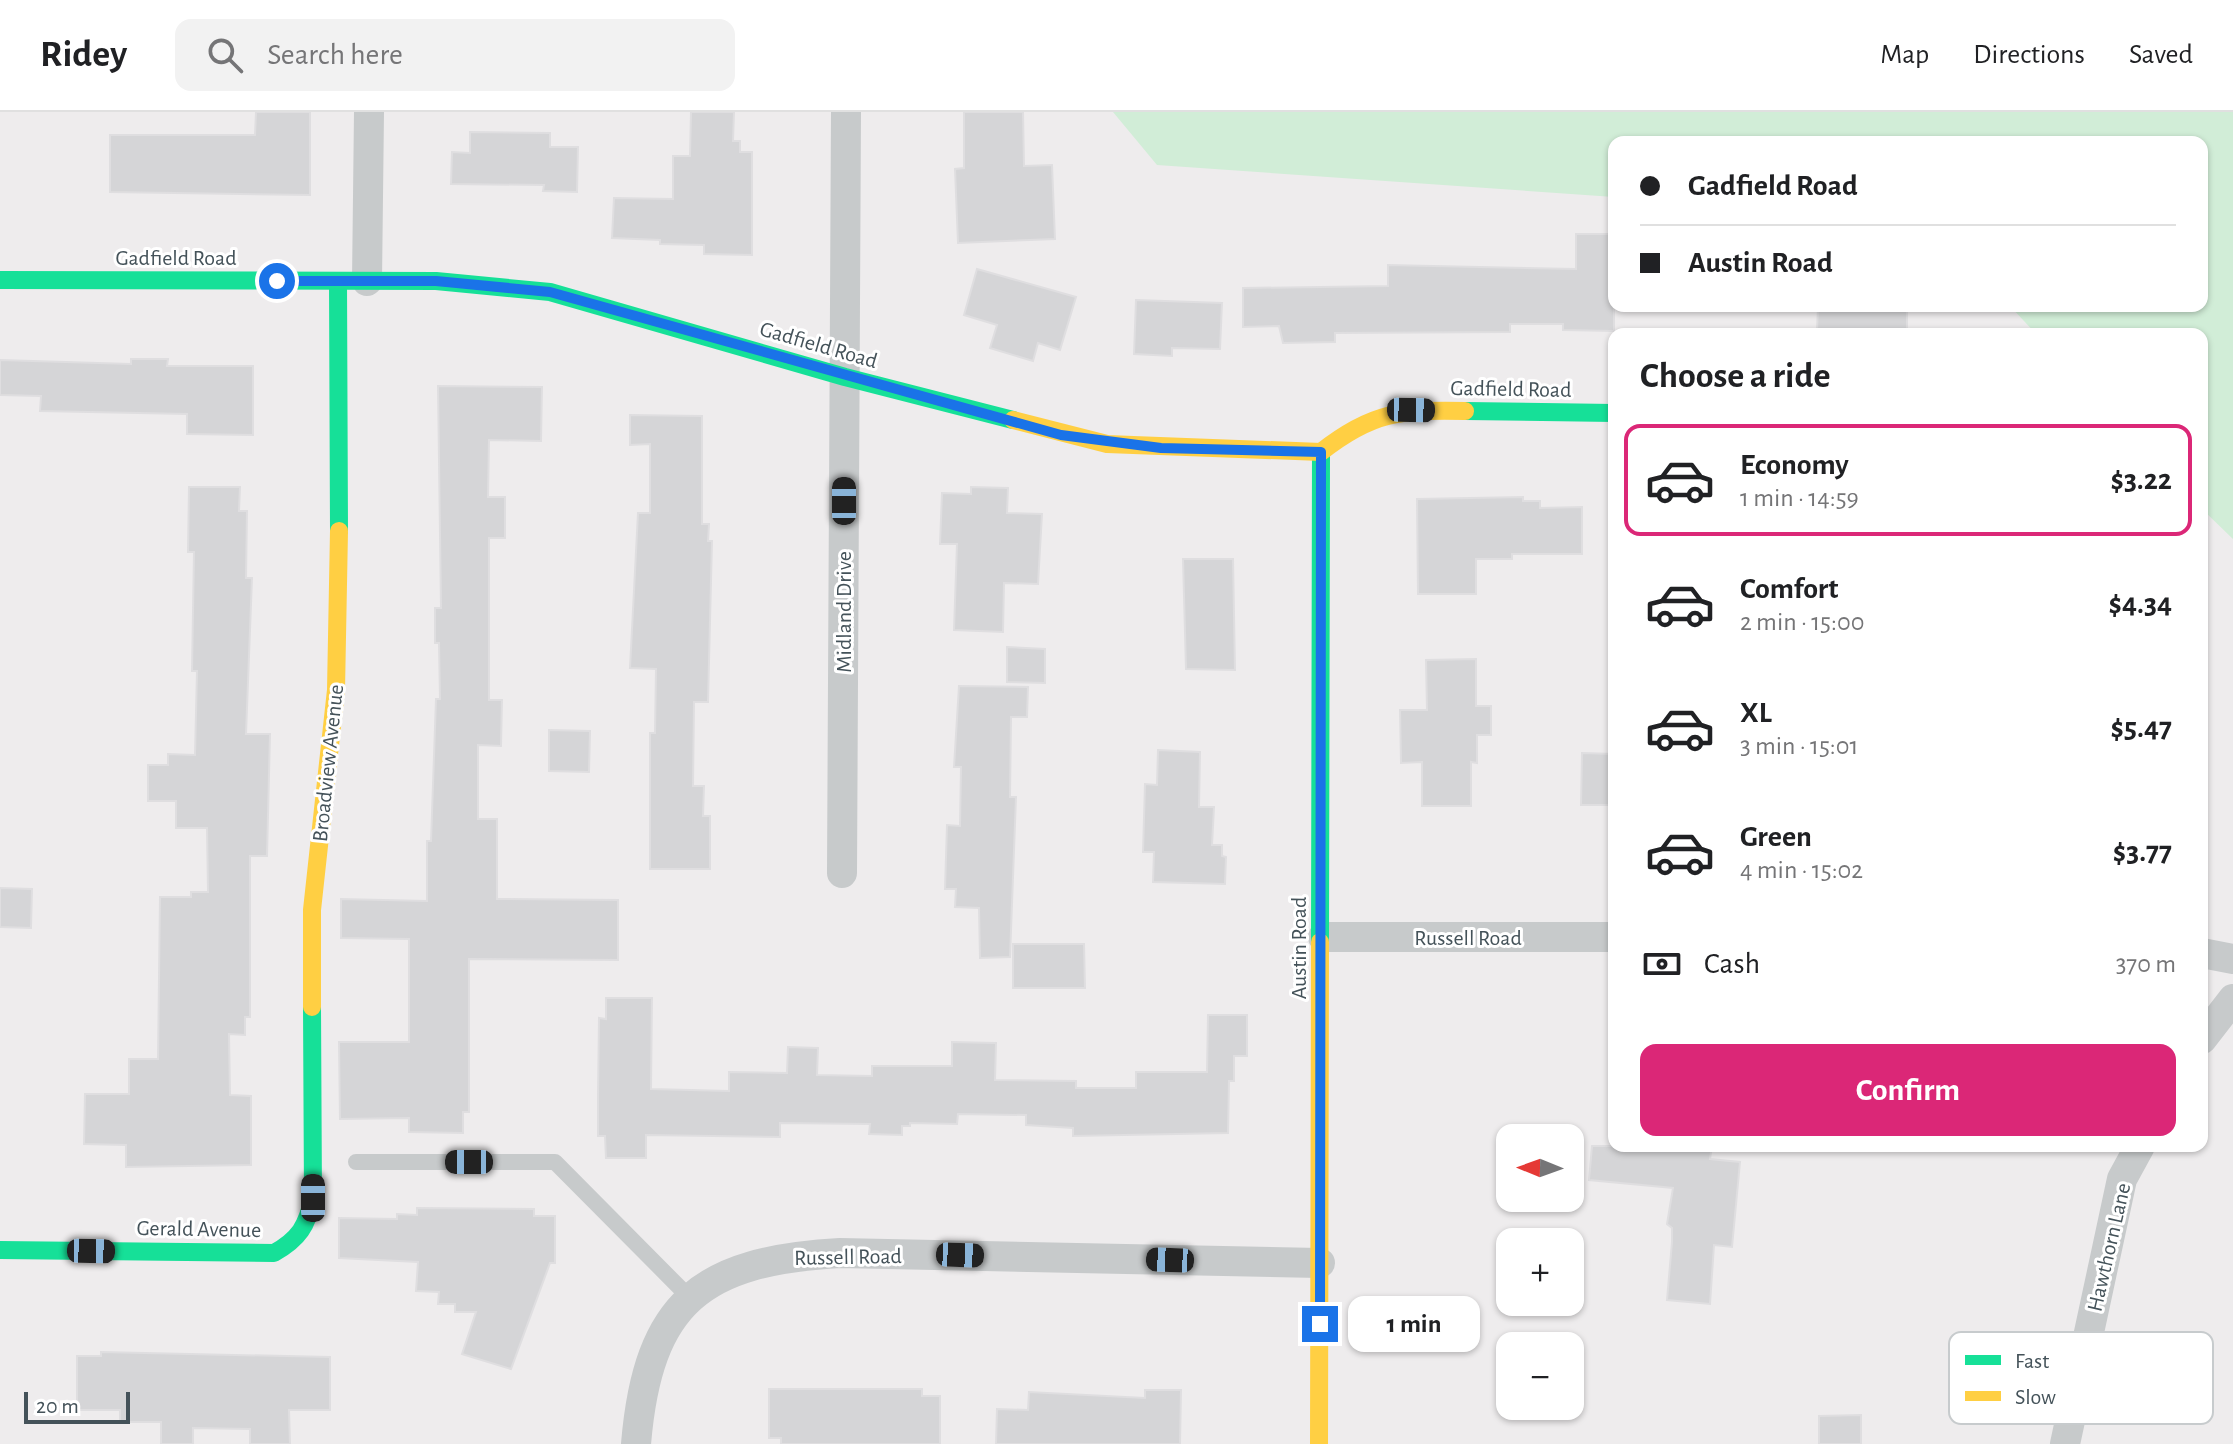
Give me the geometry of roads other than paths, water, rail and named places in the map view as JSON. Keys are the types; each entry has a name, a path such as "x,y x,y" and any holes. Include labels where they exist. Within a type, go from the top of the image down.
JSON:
{"street":[{"name":"Broadview Avenue","path":"298,1241 308,1223 313,1198 312,910 336,690 353,281 369,112"},
{"name":"Midland Drive","path":"842,873 846,112"},
{"name":"Gadfield Road","path":"0,280 436,281 550,292 845,377 1107,444 1321,452 1354,426 1411,410 1608,413"},
{"name":"Austin Road","path":"1319,1444 1323,937 1321,452"},
{"name":"Russell Road","path":"1323,937 1608,937"},
{"path":"2208,954 2233,959"},
{"path":"2208,1031 2233,999"},
{"name":"Hawthorn Lane","path":"2089,1332 2122,1179 2137,1152"},
{"name":"Gerald Avenue","path":"0,1250 274,1253 298,1241"},
{"name":"Russell Road","path":"636,1444 651,1361 671,1318 703,1285 744,1267 789,1256 840,1253 1320,1263"},
{"name":"Hawthorn Lane","path":"2065,1444 2069,1424"}],"lane":[{"path":"356,1162 555,1162 690,1298"}]}
